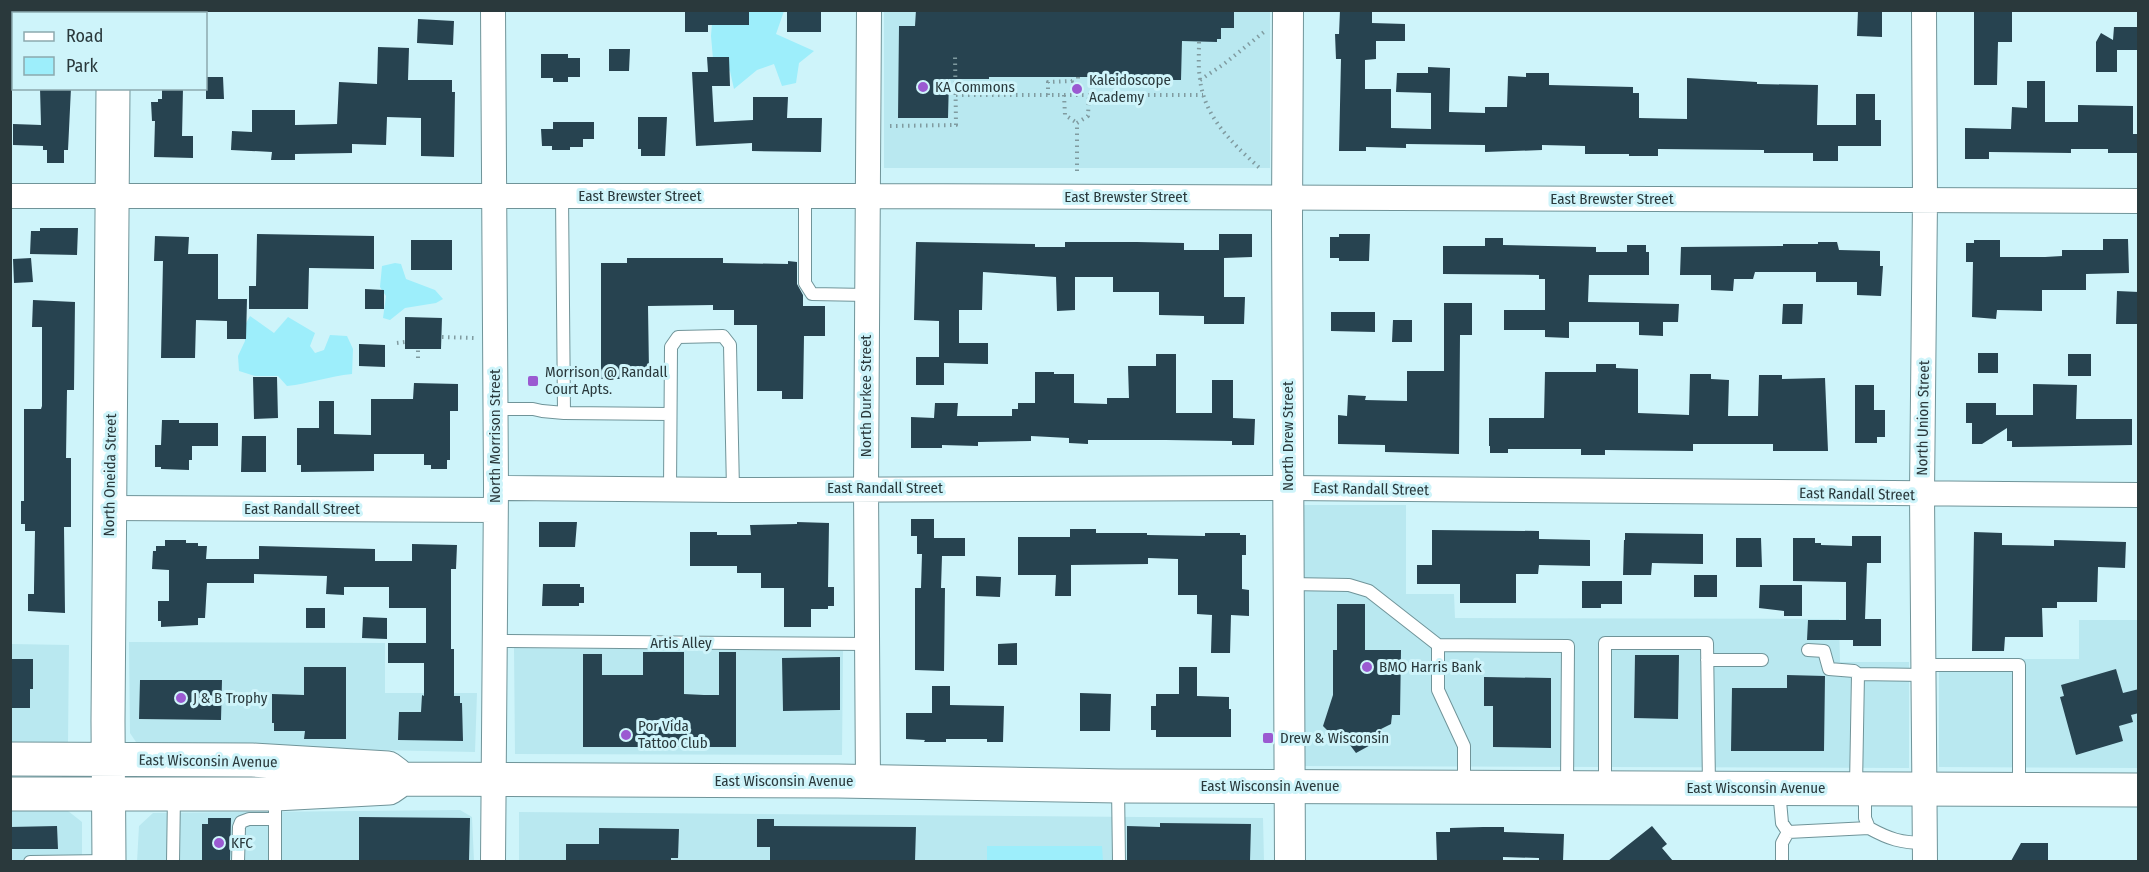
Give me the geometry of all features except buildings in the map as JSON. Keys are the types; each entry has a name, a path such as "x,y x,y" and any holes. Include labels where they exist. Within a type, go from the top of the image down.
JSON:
{"main road":[{"name":"North Oneida Street","path":"109,861 113,90"},
{"name":"East Wisconsin Avenue","path":"10,759 108,760 276,786"},
{"name":"East Wisconsin Avenue","path":"10,794 174,794 276,786 389,788 402,779 1118,786 2139,790"}],"street":[{"name":"North Morrison Street","path":"493,10 495,338 493,861"},
{"name":"North Durkee Street","path":"868,782 866,488 869,10"},
{"name":"North Drew Street","path":"1288,10 1290,861"},
{"name":"North Union Street","path":"1924,10 1922,494 1925,852"},
{"name":"East Brewster Street","path":"10,196 868,196 2139,201"},
{"name":"East Randall Street","path":"110,508 495,499 670,489 1288,489 2139,495"}],"lane":[{"path":"562,196 564,413"},
{"path":"805,196 805,283 812,294 867,295"},
{"path":"670,489 671,347 678,337 723,336 730,345 733,490"},
{"path":"495,409 533,409 564,413 670,414"},
{"path":"1289,584 1349,585 1369,591 1438,645 1568,646 1567,787"},
{"name":"Artis Alley","path":"495,641 868,644"},
{"path":"1605,787 1605,643 1707,644 1709,788"},
{"path":"1438,645 1438,690 1464,747 1464,787"},
{"path":"1808,650 1824,651 1829,669 1854,671 1858,674 2019,665 2019,789"},
{"path":"1707,660 1762,660"},
{"path":"1858,674 1860,788 1864,818 1869,828"},
{"path":"238,861 241,822 249,819 276,786"},
{"path":"275,861 276,786"},
{"path":"1118,786 1119,861"},
{"path":"1779,788 1782,823 1788,832"},
{"path":"173,861 174,794"},
{"path":"1788,832 1869,828 1892,840 1925,852"},
{"path":"1782,861 1782,843 1788,832"},
{"path":"30,861 109,861"}],"path":[{"path":"1200,80 1224,64 1264,31"},
{"path":"1199,42 1200,80 1203,95 1215,120 1230,140 1262,170"},
{"path":"890,126 956,125 955,56"},
{"path":"1048,95 1048,82 1072,81 1075,77 1078,95"},
{"path":"956,95 1203,95"},
{"path":"1064,95 1065,115 1077,123"},
{"path":"1077,123 1088,116 1089,95"},
{"path":"1077,123 1077,171"},
{"path":"442,338 495,338"},
{"path":"397,343 405,342"},
{"path":"418,349 418,358"}],"shaded area":[{"name":"Kaleidoscope Academy","path":"884,11 1270,11 1270,168 884,168"},
{"path":"1303,505 1406,505 1406,594 1454,594 1455,618 1839,619 1840,662 1909,662 1909,768 1302,766"},
{"path":"2079,620 2138,620 2138,768 1939,767 1939,659 2079,659"},
{"path":"129,642 385,643 385,693 477,693 475,752 138,745 130,733"},
{"path":"11,644 69,645 68,743 11,744"},
{"path":"514,648 843,651 842,755 515,754"},
{"path":"63,807 82,822 82,861 11,861 10,809"},
{"path":"460,810 472,817 474,861 137,862 139,826 153,813"},
{"path":"519,812 1263,818 1264,861 519,861"}],"green space":[{"path":"713,11 784,11 776,34 814,51 799,63 796,83 782,86 774,64 757,70 734,89 730,71 713,59 711,36"},
{"path":"401,264 406,279 435,290 443,299 436,303 405,308 390,320 383,318 386,296 380,287 382,266"},
{"path":"250,316 274,333 288,317 315,333 310,346 315,353 324,350 330,335 347,336 353,349 352,374 287,386 278,376 255,376 239,371 238,356 245,341 244,327"},
{"path":"987,846 1102,846 1103,861 987,861"}],"place":[{"name":"KA Commons","path":"923,87"},
{"name":"Kaleidoscope Academy","path":"1077,89"},
{"name":"Morrison @ Randall Court Apts.","path":"533,381"},
{"name":"BMO Harris Bank","path":"1367,667"},
{"name":"J & B Trophy","path":"181,698"},
{"name":"Por Vida Tattoo Club","path":"626,735"},
{"name":"Drew & Wisconsin","path":"1268,738"},
{"name":"KFC","path":"219,843"}]}
